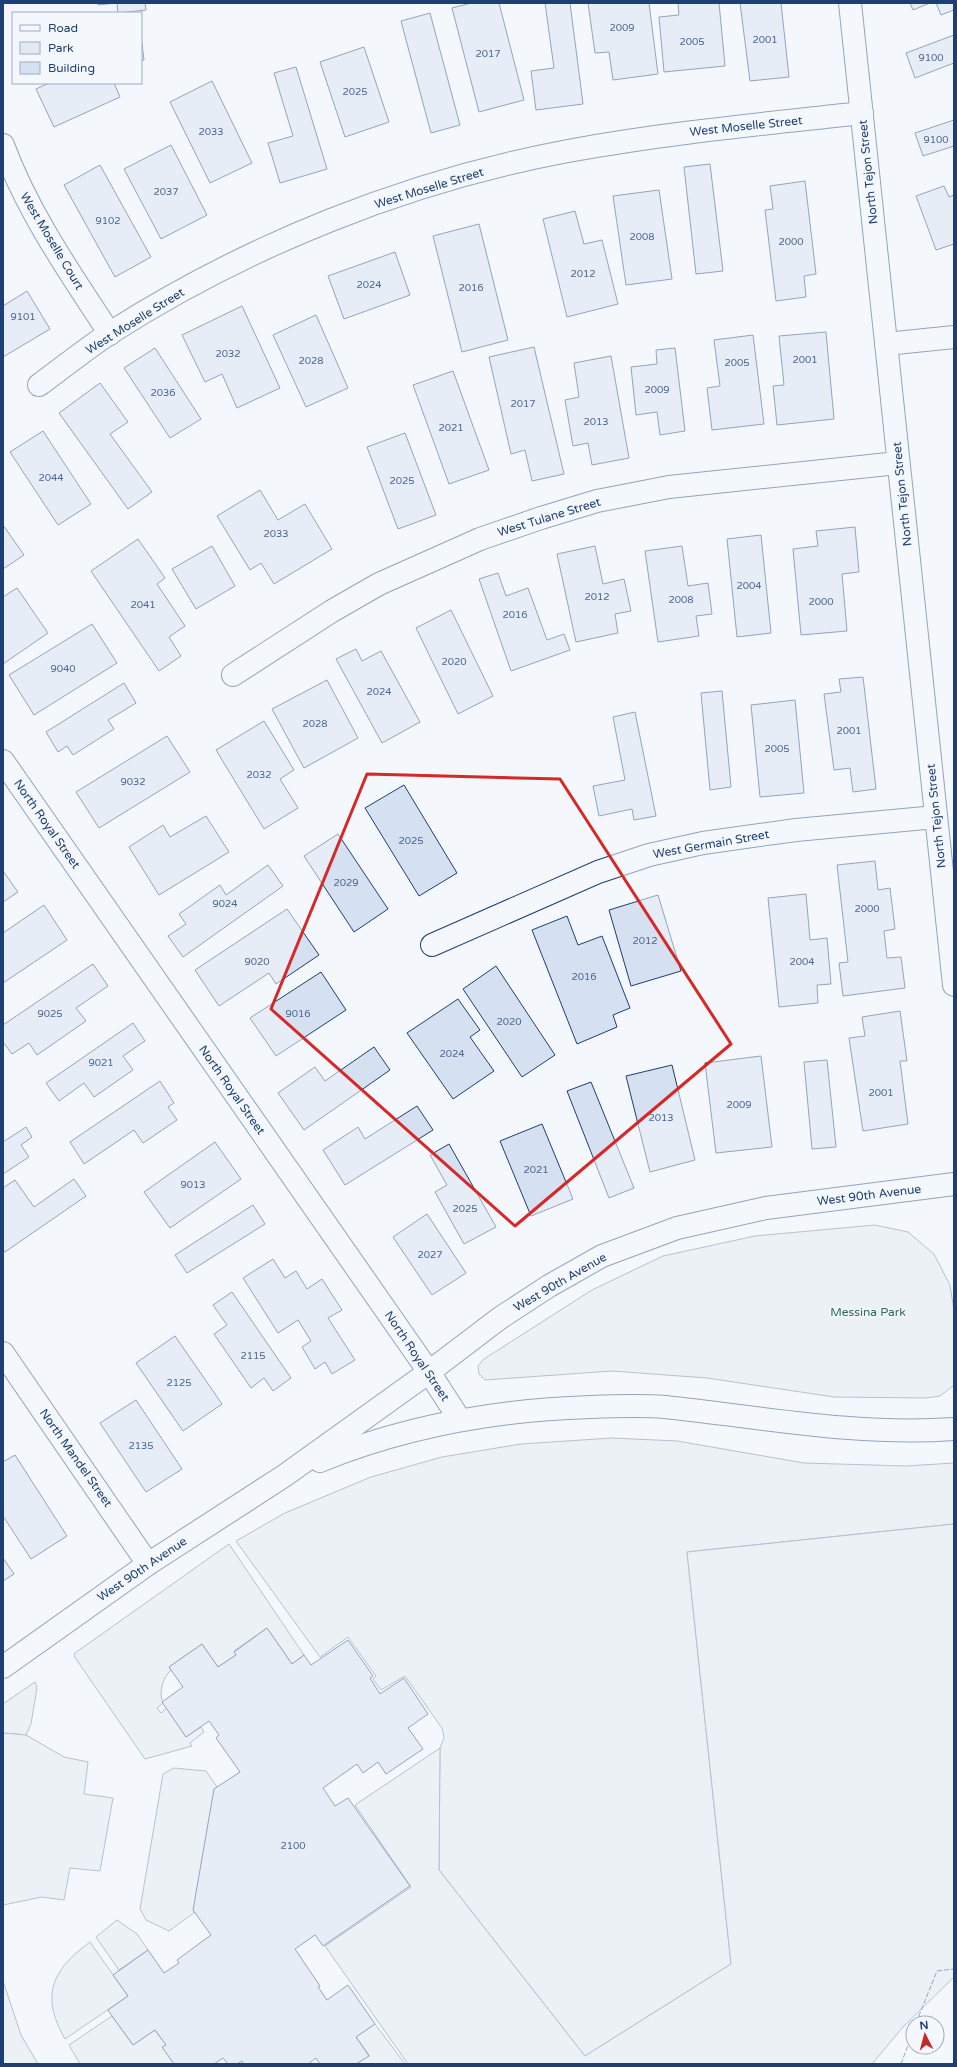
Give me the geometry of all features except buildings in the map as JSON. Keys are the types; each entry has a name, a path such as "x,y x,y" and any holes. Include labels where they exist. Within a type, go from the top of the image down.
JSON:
{"street":[{"name":"North Tejon Street","path":"850,3 954,985"},
{"name":"West Moselle Street","path":"39,385 110,334 196,284 263,249 349,214 410,192 520,162 567,152 681,133 862,113"},
{"name":"West Moselle Court","path":"3,145 15,178 45,233 110,334"},
{"path":"886,344 954,337"},
{"name":"West Tulane Street","path":"233,675 332,610 379,584 480,539 541,518 596,501 669,487 898,463"},
{"name":"North Royal Street","path":"3,760 429,1372 460,1420"},
{"name":"West Germain Street","path":"432,945 598,872 649,855 703,843 796,830 936,817"},
{"name":"West 90th Avenue","path":"3,1667 148,1564 284,1476 429,1372 500,1318 549,1286 602,1256 677,1228 766,1208 954,1184"},
{"name":"North Mandel Street","path":"3,1353 148,1564"},
{"name":"West 90th Avenue","path":"284,1476 349,1449 408,1431 460,1420 504,1413 549,1409 631,1406 663,1407 838,1428 893,1432 954,1429"}],"highlighted area":[{"path":"367,774 560,779 731,1044 515,1226 271,1009"}],"green space":[{"name":"Messina Park","path":"875,1225 908,1232 934,1254 950,1285 954,1311 954,1385 940,1396 926,1398 834,1397 707,1378 612,1371 485,1380 479,1374 478,1366 484,1359 592,1290 663,1256 755,1236"},
{"path":"612,1438 677,1441 804,1463 906,1466 954,1463 954,1524 687,1552 731,1964 585,2056 439,1870 440,1748 444,1738 442,1728 405,1676 381,1690 373,1679 376,1676 348,1637 320,1657 236,1541 285,1513 371,1477 442,1457 521,1444"},
{"path":"229,1544 304,1655 292,1664 267,1628 234,1651 236,1655 218,1667 202,1644 169,1667 171,1670 162,1685 161,1690 163,1703 157,1708 161,1713 167,1708 186,1737 201,1727 204,1732 190,1743 192,1746 145,1759 74,1656 75,1653"},
{"path":"35,1682 37,1688 31,1724 26,1735 3,1733 3,1704"},
{"path":"174,1768 206,1771 217,1787 195,1912 169,1931 146,1920 140,1909 163,1774"},
{"path":"117,1920 137,1934 148,1950 119,1970 96,1937"},
{"path":"90,1942 128,1996 65,2039 57,2023 53,2009 52,1996 54,1984 59,1973 67,1963 77,1952"},
{"path":"3,1981 21,2035 38,2064 3,2064"},
{"path":"112,2016 133,2045 155,2030 166,2045 163,2047 174,2064 80,2064 69,2045"},
{"path":"375,2024 405,2064 356,2064 369,2055 356,2037"}],"shaded area":[{"path":"954,1524 954,1977 915,2015 905,2015 905,2025 872,2064 408,2064 325,1946 411,1887 355,1805 440,1748 439,1870 585,2056 731,1964 687,1552"},
{"path":"3,1733 26,1735 64,1757 88,1762 84,1794 113,1798 100,1871 70,1868 64,1900 42,1897 3,1905"}],"fence":[{"path":"919,2015 937,1971 954,1969"},
{"path":"901,2064 905,2053"}]}
